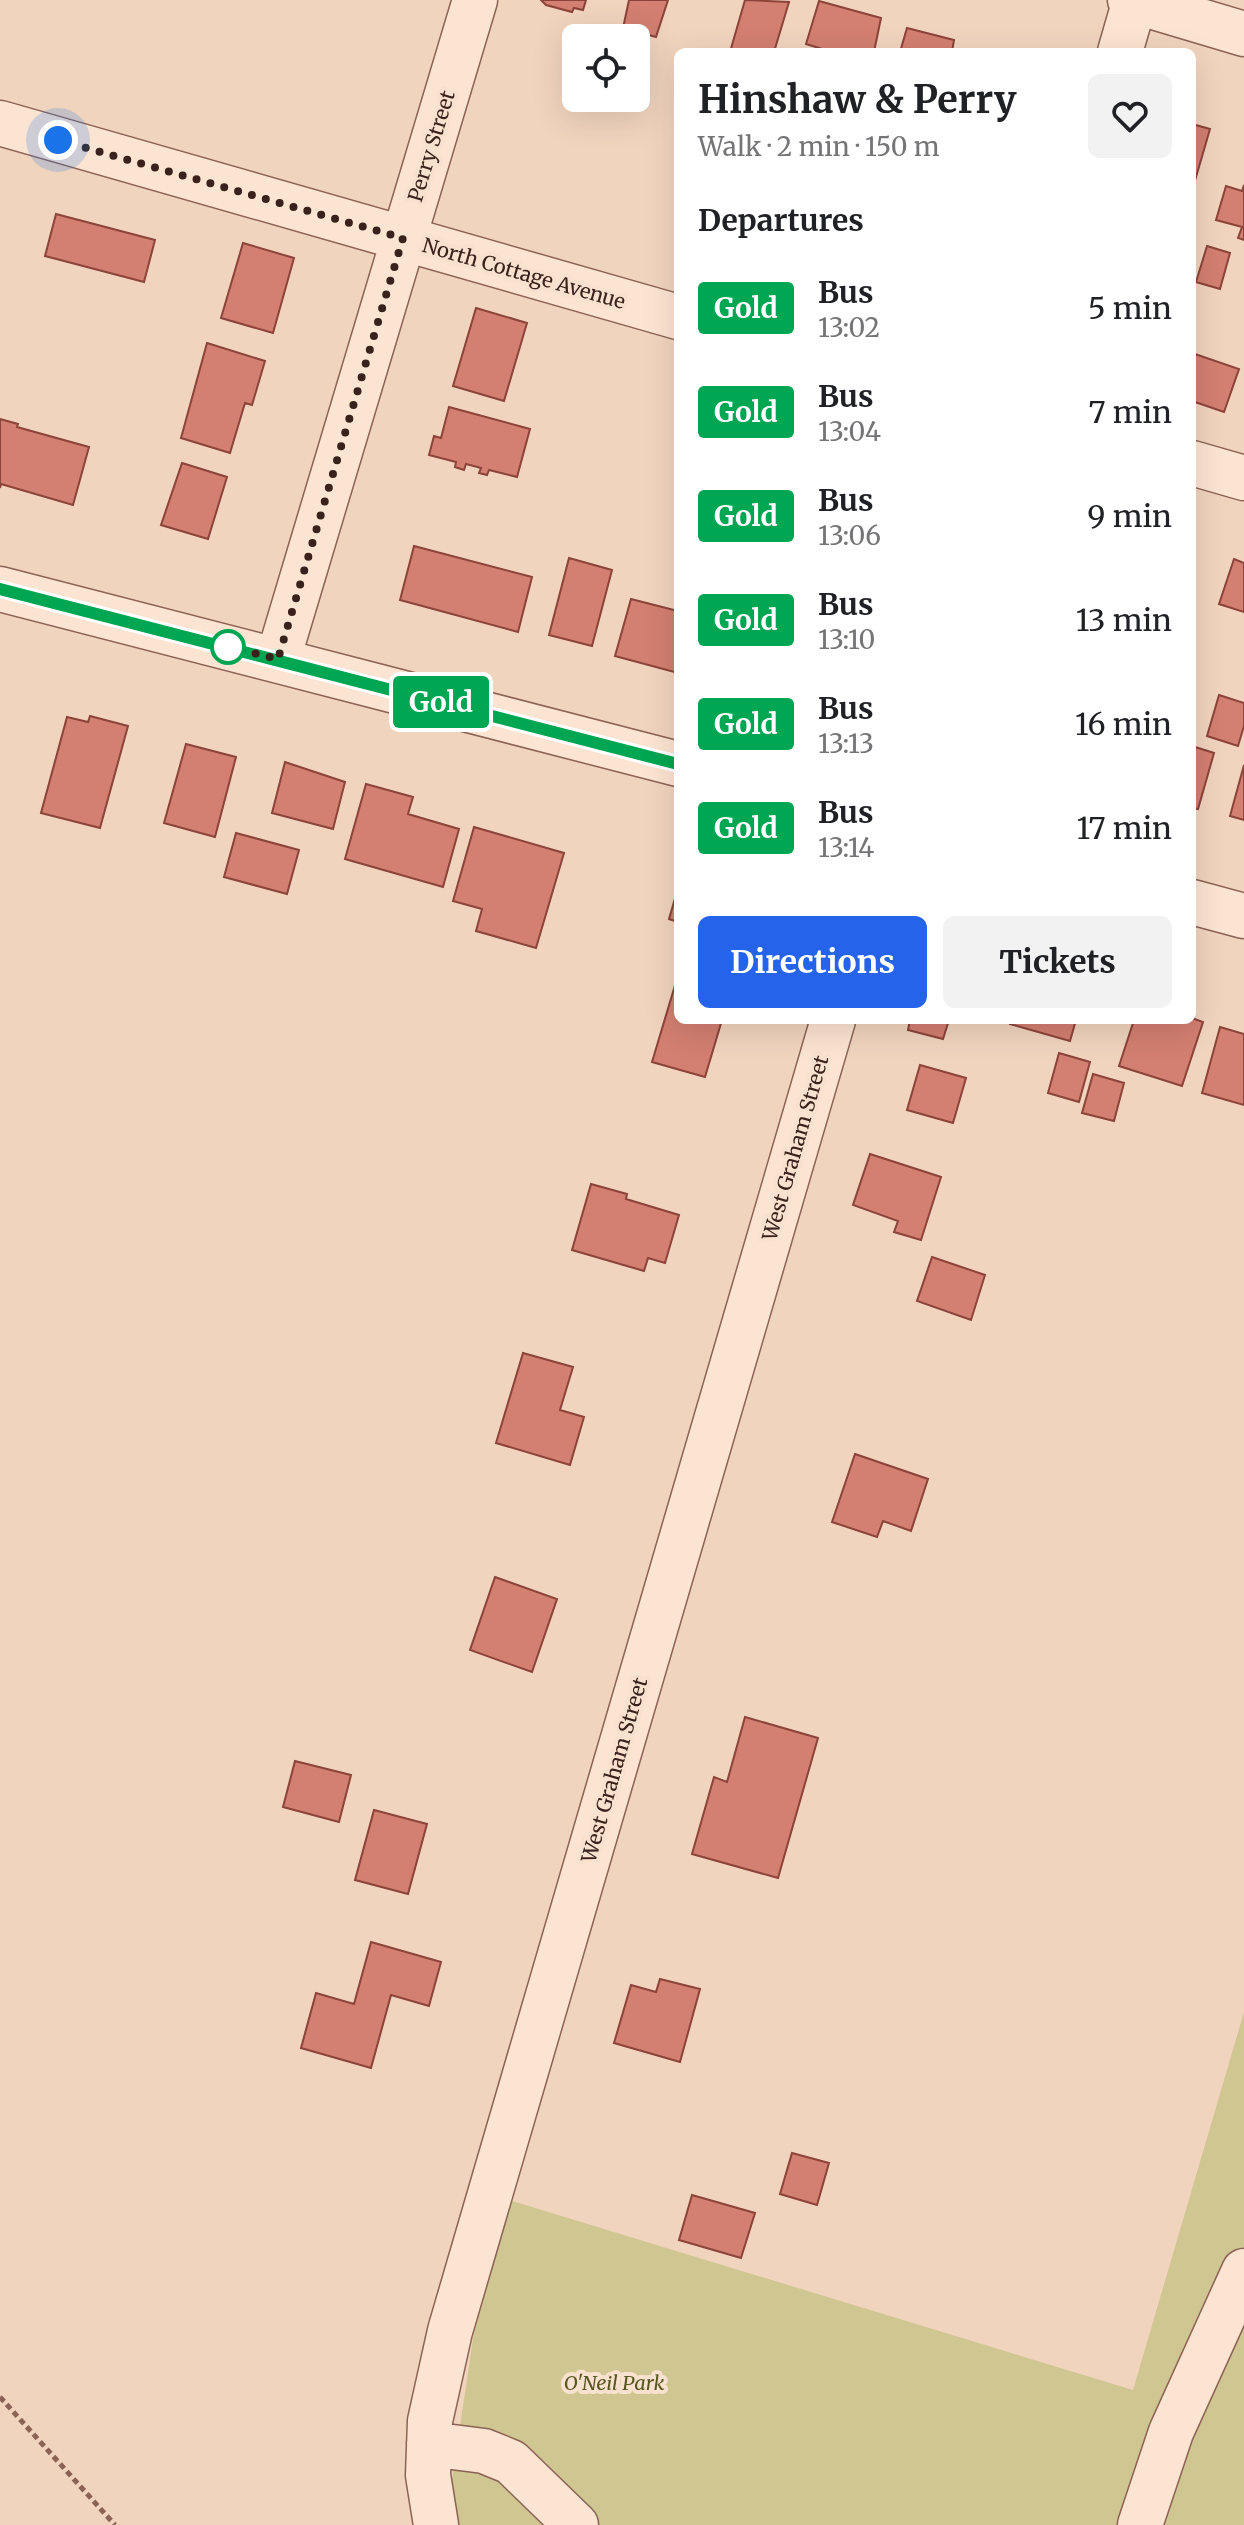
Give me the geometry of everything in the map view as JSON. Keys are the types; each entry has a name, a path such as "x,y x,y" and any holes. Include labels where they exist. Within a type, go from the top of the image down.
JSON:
{"street":[{"name":"Perry Street","path":"278,659 475,0"},
{"path":"1121,48 1133,0 1244,34"},
{"name":"North Cottage Avenue","path":"0,123 674,316"},
{"path":"1196,464 1244,478"},
{"path":"0,589 674,763"},
{"path":"1196,903 1244,916"},
{"name":"West Graham Street","path":"436,2525 428,2475 430,2421 450,2331 832,1024"},
{"path":"1140,2525 1171,2432 1244,2271"},
{"path":"429,2444 484,2451 511,2462 576,2525"}],"path":[{"path":"0,2397 115,2525"}],"green space":[{"name":"O'Neil Park","path":"1244,2012 1244,2525 459,2525 451,2487 474,2332 509,2200 1133,2390"}],"building":[{"path":"541,0 586,0 583,10 574,8 572,12 546,5"},
{"path":"629,0 668,0 656,37 650,35 650,24 624,24"},
{"path":"745,0 789,2 775,48 731,48"},
{"path":"819,1 881,18 875,48 819,48 806,44"},
{"path":"907,28 954,40 953,48 901,48"},
{"path":"1196,125 1210,129 1196,177"},
{"path":"1244,185 1244,240 1238,238 1242,227 1216,220 1226,186 1242,191"},
{"path":"56,214 155,240 144,282 45,256"},
{"path":"243,243 294,258 273,333 221,318"},
{"path":"1207,246 1230,253 1220,289 1196,282"},
{"path":"476,308 527,323 504,401 453,386"},
{"path":"207,343 265,361 252,405 245,403 230,453 181,438"},
{"path":"1196,354 1239,369 1224,412 1196,402"},
{"path":"449,407 530,429 517,477 489,470 487,475 479,473 481,468 466,464 464,470 455,467 456,462 429,455 434,436 441,438"},
{"path":"0,419 18,424 17,427 89,447 73,505 1,484 0,488"},
{"path":"182,463 227,477 208,539 161,525"},
{"path":"414,546 532,577 518,632 400,600"},
{"path":"569,558 612,570 592,646 549,635"},
{"path":"1234,559 1244,563 1244,612 1219,604"},
{"path":"631,599 674,610 674,672 615,656"},
{"path":"1219,695 1244,703 1244,726 1238,746 1207,736"},
{"path":"90,716 128,726 100,828 41,813 67,717 88,722"},
{"path":"186,744 236,757 215,837 164,823"},
{"path":"1196,747 1214,753 1196,809"},
{"path":"285,762 345,782 333,829 272,813"},
{"path":"1244,765 1244,820 1230,816"},
{"path":"366,784 413,797 408,814 459,829 443,887 345,859"},
{"path":"474,827 564,853 536,948 476,931 482,909 453,901"},
{"path":"236,833 299,850 287,894 224,877"},
{"path":"674,902 674,921 669,919"},
{"path":"674,989 674,1024 721,1024 705,1077 652,1062"},
{"path":"1196,1019 1203,1022 1182,1086 1119,1066 1133,1024 1196,1024"},
{"path":"909,1024 948,1024 943,1039 908,1030"},
{"path":"1010,1024 1075,1024 1070,1041"},
{"path":"1220,1027 1244,1034 1244,1105 1202,1093"},
{"path":"1059,1053 1090,1062 1079,1102 1048,1093"},
{"path":"920,1065 966,1078 953,1123 907,1110"},
{"path":"1093,1074 1124,1083 1114,1121 1082,1113"},
{"path":"870,1154 941,1177 921,1240 894,1232 898,1221 853,1205"},
{"path":"591,1184 627,1194 626,1199 679,1215 665,1263 648,1258 644,1271 572,1250"},
{"path":"932,1257 985,1275 971,1320 917,1301"},
{"path":"523,1353 573,1367 560,1410 584,1417 570,1465 496,1443"},
{"path":"855,1454 928,1479 911,1531 883,1521 877,1537 832,1522"},
{"path":"495,1577 557,1599 532,1672 470,1650"},
{"path":"745,1717 818,1738 778,1878 692,1854 714,1777 727,1782"},
{"path":"295,1761 351,1775 339,1822 283,1807"},
{"path":"374,1810 427,1824 408,1894 355,1880"},
{"path":"371,1942 441,1962 429,2006 391,1995 371,2068 301,2048 316,1993 354,2004"},
{"path":"660,1979 700,1989 680,2062 614,2043 631,1985 656,1992"},
{"path":"792,2153 829,2163 817,2205 780,2194"},
{"path":"692,2195 755,2213 741,2258 679,2240"}],"bus line":[{"name":"Gold","path":"0,589 674,763"}],"route":[{"path":"58,140 403,238 278,659 216,644 228,647"}]}
